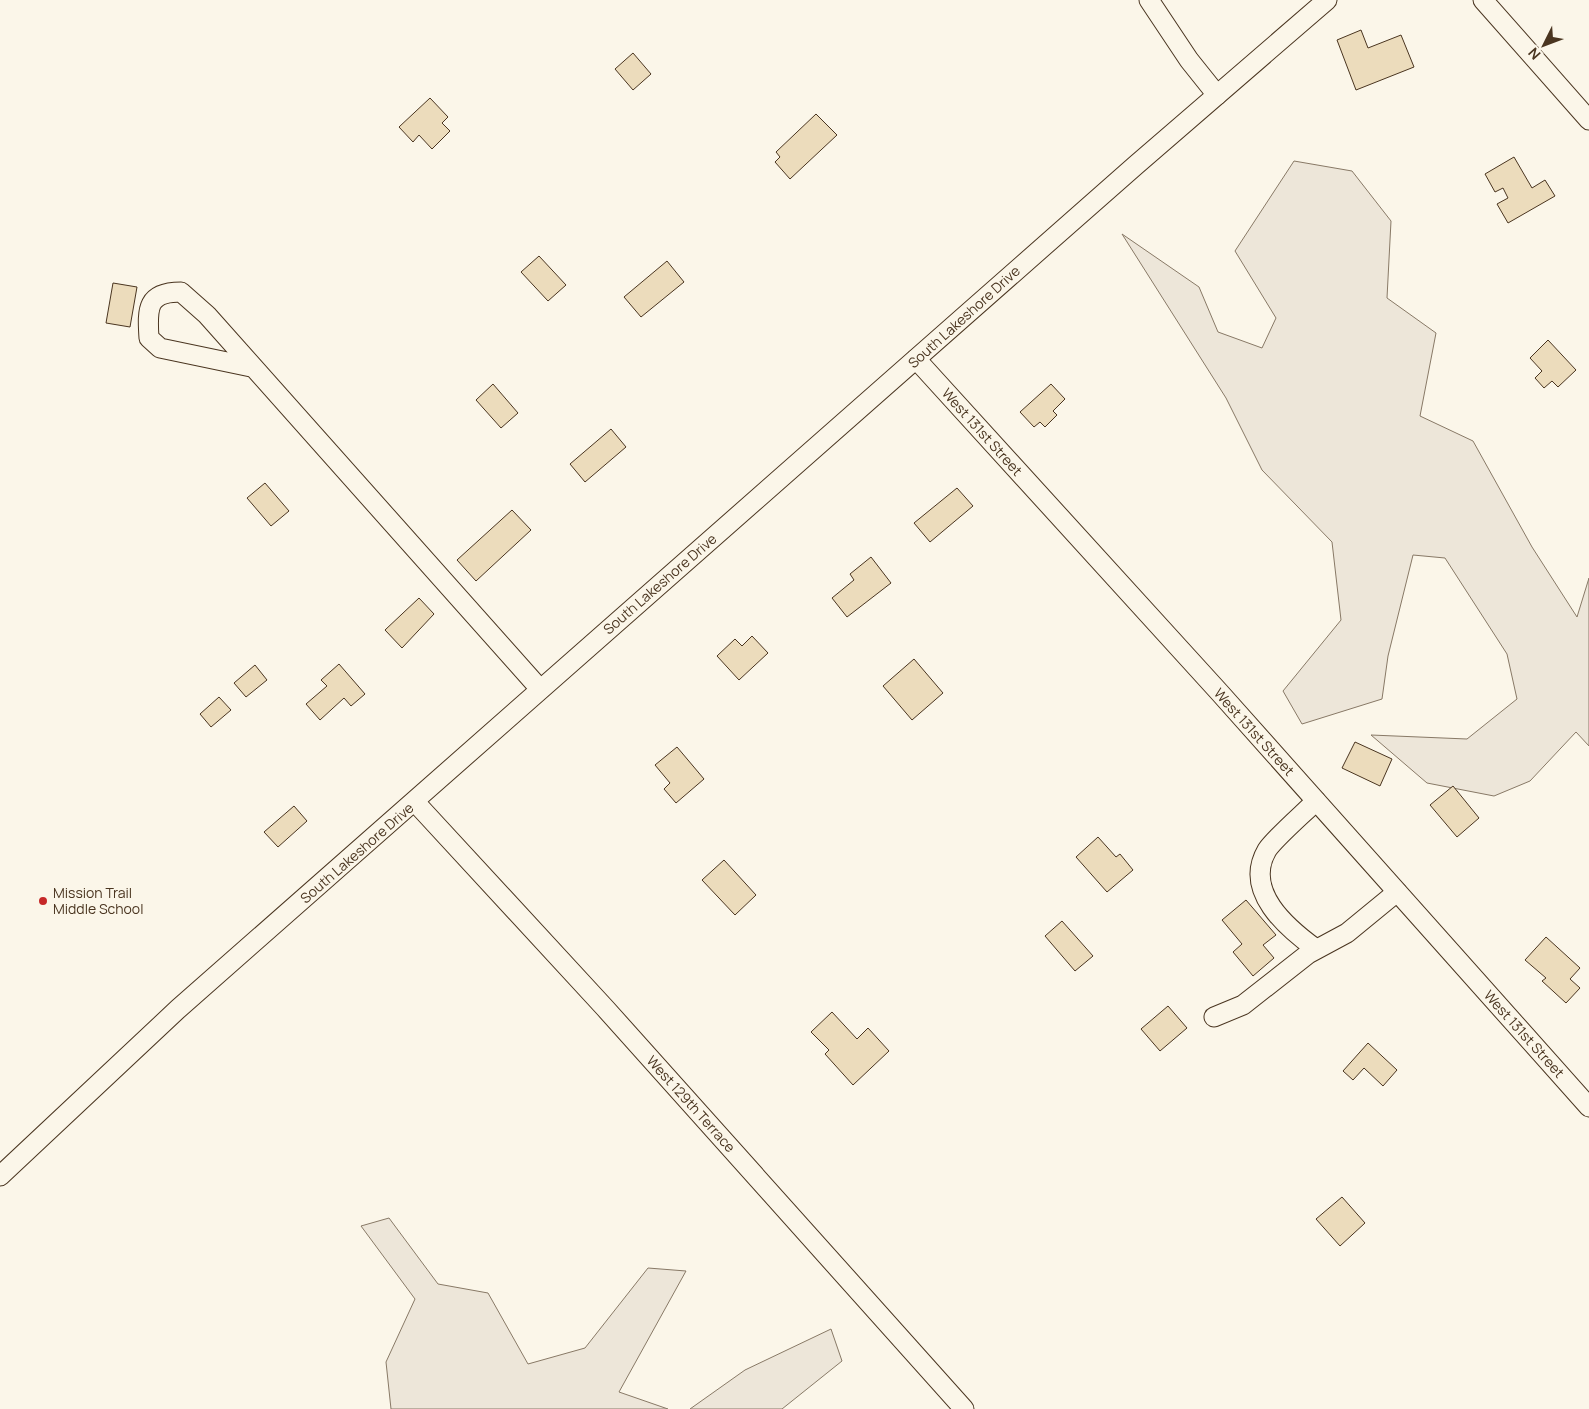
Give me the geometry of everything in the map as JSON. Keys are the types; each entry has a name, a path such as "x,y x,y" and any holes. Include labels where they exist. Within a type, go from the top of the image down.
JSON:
{"street":[{"path":"1149,0 1189,60 1217,95"},
{"name":"South Lakeshore Drive","path":"0,1176 178,1009 1327,0"},
{"path":"1483,0 1589,120"},
{"path":"252,367 160,348 149,338 147,315 154,300 165,292 182,292 207,315 540,690"},
{"name":"West 131st Street","path":"916,359 1316,801 1589,1107"},
{"path":"1316,801 1268,850 1260,872 1263,893 1276,913 1296,934 1316,950"},
{"name":"West 129th Terrace","path":"415,802 612,1015 964,1409"},
{"path":"1214,1017 1243,1005 1316,950 1346,932 1397,892"}],"shaded area":[{"path":"1294,161 1352,171 1391,221 1387,298 1436,333 1420,416 1473,441 1532,547 1577,617 1589,578 1589,746 1576,732 1530,781 1494,796 1427,783 1371,735 1467,739 1517,699 1507,654 1445,558 1413,555 1388,656 1382,699 1302,724 1283,691 1341,620 1332,542 1262,470 1226,398 1122,234 1199,287 1218,332 1262,348 1276,318 1235,251"},
{"path":"389,1218 438,1284 488,1293 528,1364 585,1348 648,1268 686,1271 619,1392 668,1409 391,1409 386,1362 415,1299 361,1226"},
{"path":"831,1329 842,1361 782,1409 690,1409 745,1370"}],"building":[{"path":"1361,30 1368,48 1401,35 1414,67 1356,90 1337,40"},
{"path":"633,53 651,74 633,90 615,69"},
{"path":"430,98 448,117 442,123 450,131 432,149 419,135 413,142 399,127"},
{"path":"816,114 837,135 790,179 775,162 780,157 776,152"},
{"path":"1514,157 1532,188 1545,180 1555,196 1508,223 1497,204 1508,198 1503,188 1495,192 1485,174"},
{"path":"539,256 566,285 548,301 521,272"},
{"path":"667,261 684,282 641,317 624,297"},
{"path":"113,283 137,287 130,327 106,323"},
{"path":"1548,340 1576,370 1558,387 1552,381 1544,388 1535,378 1542,371 1530,358"},
{"path":"493,384 518,413 501,428 476,400"},
{"path":"1051,384 1065,399 1053,411 1057,415 1045,427 1040,422 1034,427 1020,412"},
{"path":"611,429 626,447 585,482 570,464"},
{"path":"265,483 289,511 271,526 247,498"},
{"path":"957,488 973,506 930,542 914,523"},
{"path":"512,510 531,530 476,581 457,560"},
{"path":"871,557 891,583 847,617 832,598 854,580 850,574"},
{"path":"419,598 434,614 402,648 385,630"},
{"path":"752,636 768,653 739,680 717,656 735,639 742,646"},
{"path":"914,659 943,693 912,720 883,686"},
{"path":"339,664 365,694 351,706 344,698 320,720 306,704 327,686 321,680"},
{"path":"255,665 267,680 246,697 234,683"},
{"path":"219,697 231,710 211,727 200,714"},
{"path":"1355,742 1392,759 1380,786 1342,768"},
{"path":"677,747 704,779 676,803 664,789 670,783 655,765"},
{"path":"1453,786 1479,818 1457,837 1430,805"},
{"path":"294,806 307,821 278,847 264,832"},
{"path":"1098,837 1116,857 1120,854 1133,870 1107,892 1076,857"},
{"path":"724,860 756,895 735,915 702,880"},
{"path":"1246,900 1276,935 1263,945 1274,958 1253,976 1233,952 1242,944 1222,920"},
{"path":"1062,921 1093,956 1075,971 1045,936"},
{"path":"1546,937 1580,968 1570,979 1580,988 1566,1003 1542,981 1546,978 1525,960"},
{"path":"1168,1006 1187,1028 1160,1051 1141,1029"},
{"path":"832,1012 857,1039 868,1028 889,1051 853,1085 825,1054 829,1050 811,1032"},
{"path":"1368,1043 1397,1070 1383,1086 1364,1068 1353,1080 1343,1071"},
{"path":"1342,1197 1365,1223 1340,1246 1316,1219"}],"place":[{"name":"Mission Trail Middle School","path":"43,901"}]}
